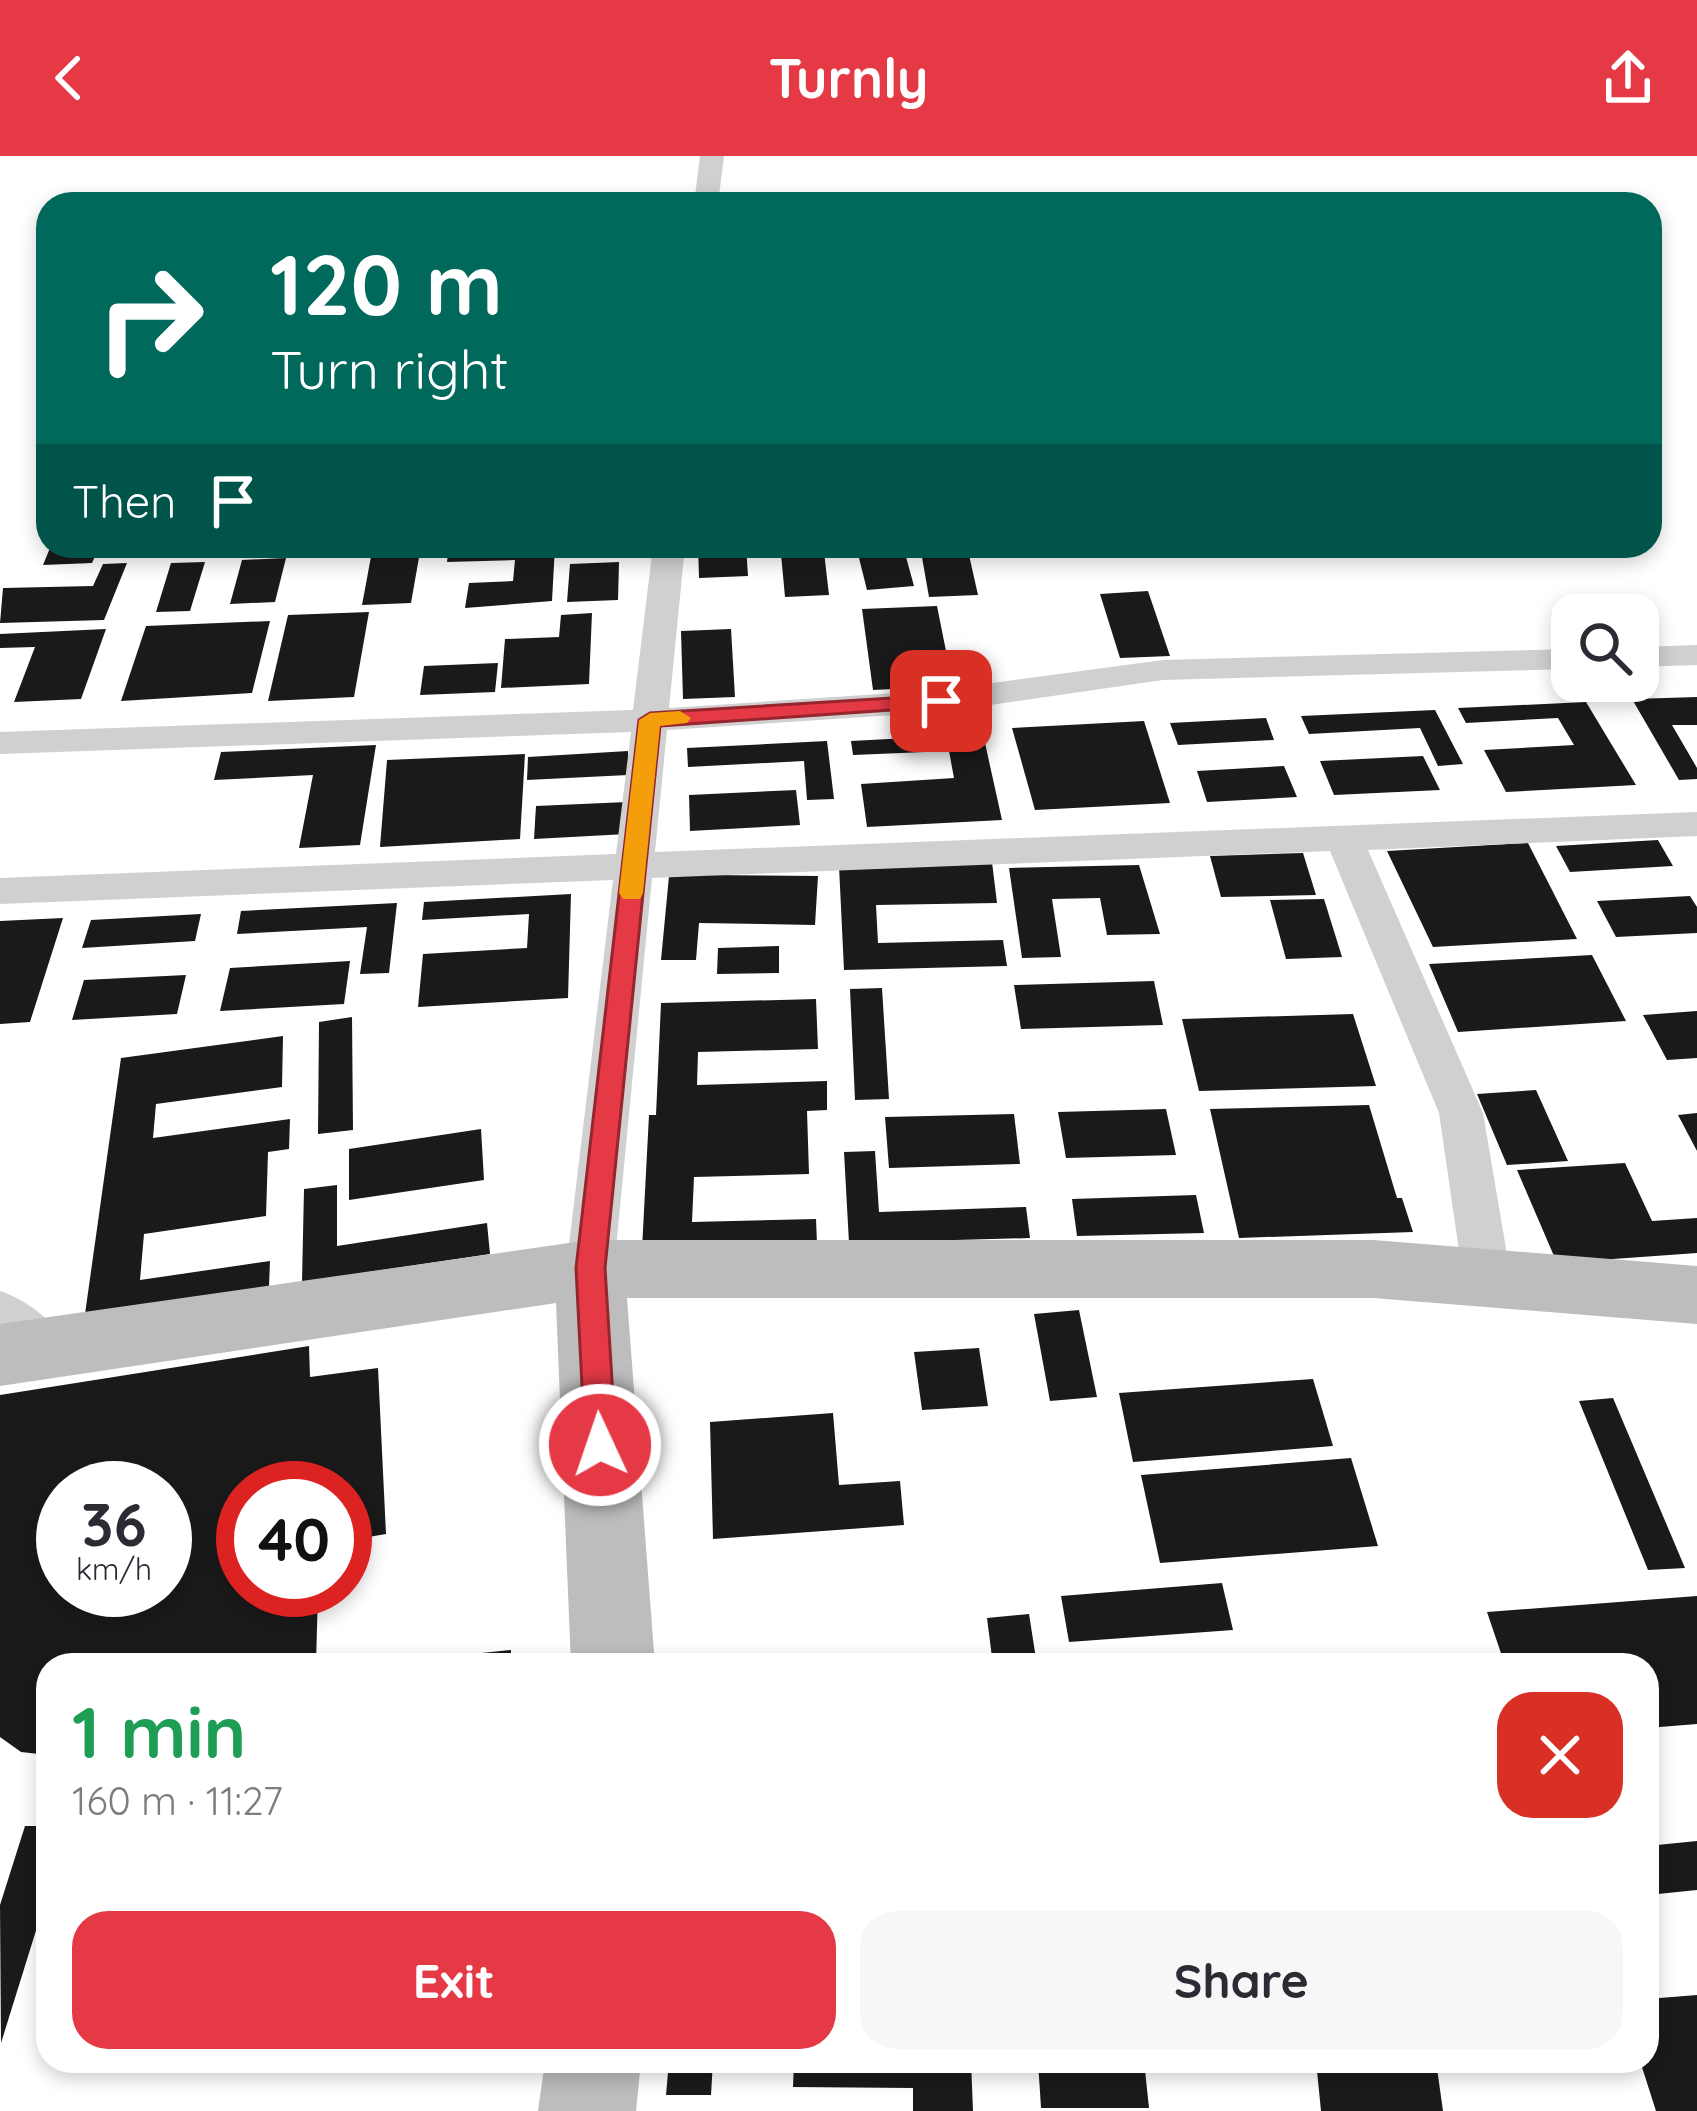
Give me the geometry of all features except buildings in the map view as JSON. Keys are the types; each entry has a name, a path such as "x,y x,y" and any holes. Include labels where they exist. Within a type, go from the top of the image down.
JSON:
{"street":[{"path":"708,192 712,156"},
{"path":"612,1653 590,1268 668,558"},
{"path":"1659,657 1697,656"},
{"path":"0,743 650,720 941,701 1163,670 1551,660"},
{"path":"0,891 1697,824"},
{"path":"1344,838 1461,1113 1487,1278"},
{"path":"15,1338 590,1268 1373,1269 1697,1295"},
{"path":"587,2111 592,2073"}],"slow traffic":[{"path":"631,893 650,720 680,718"}],"route":[{"path":"600,1445 590,1268 650,720 941,701"}]}
